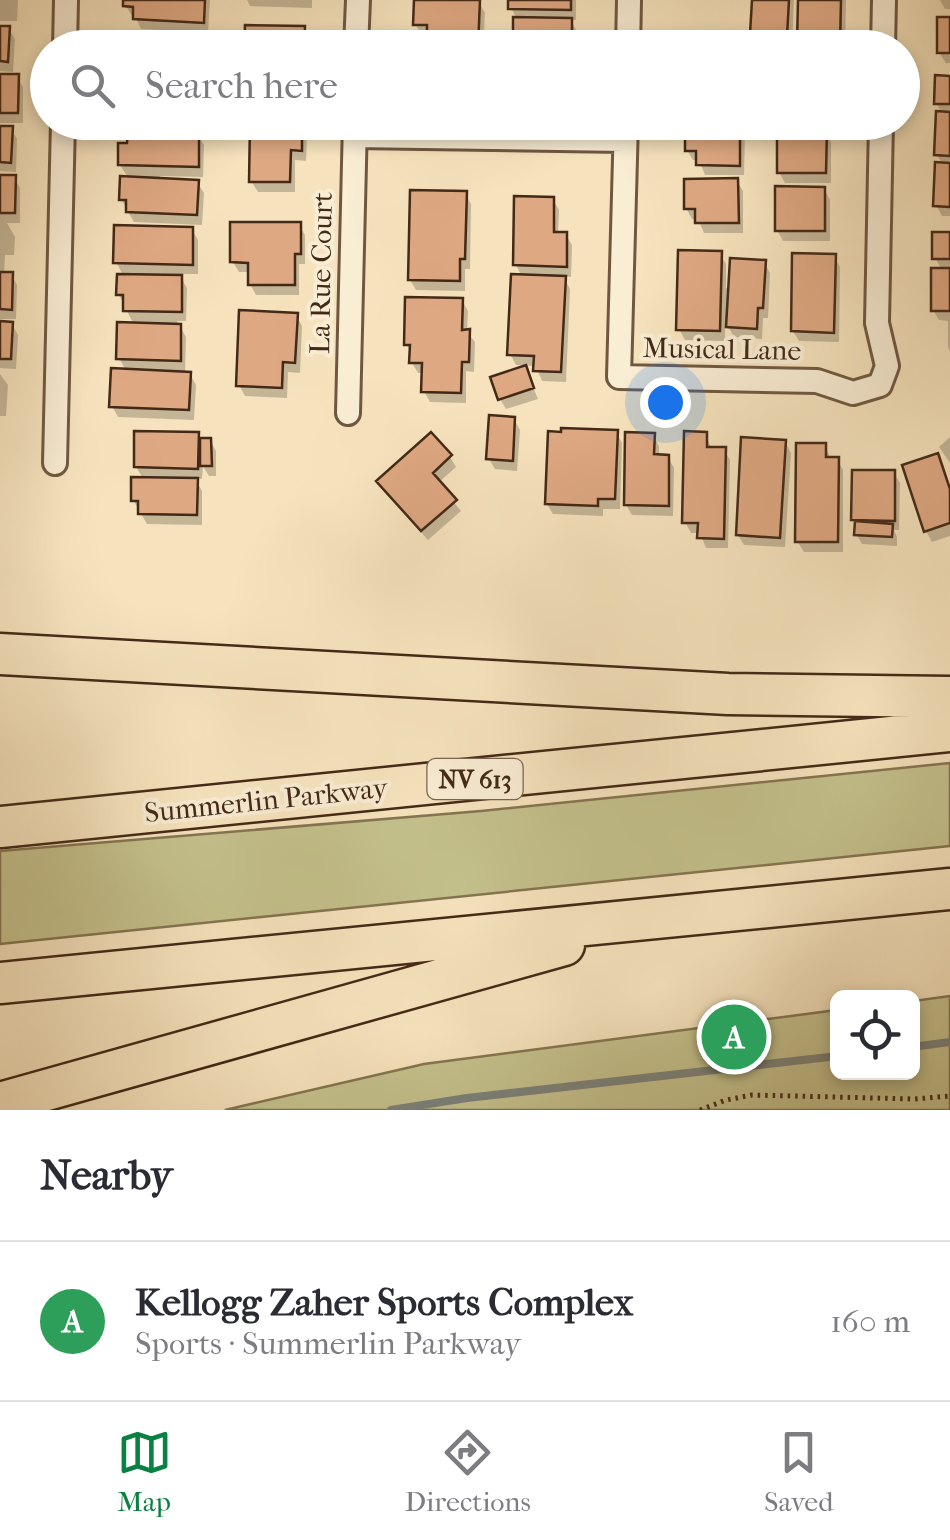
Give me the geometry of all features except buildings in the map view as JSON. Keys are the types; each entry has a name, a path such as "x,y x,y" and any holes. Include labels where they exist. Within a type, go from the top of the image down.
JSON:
{"highway":[{"path":"0,654 728,694 950,697"},
{"name":"Summerlin Parkway","path":"0,827 950,731"},
{"path":"0,983 950,889"},
{"path":"0,1104 664,917"}],"street":[{"path":"65,30 66,0"},
{"path":"357,30 358,0"},
{"path":"628,30 629,0"},
{"path":"883,30 884,0"},
{"path":"55,463 64,140"},
{"name":"La Rue Court","path":"348,413 355,140"},
{"name":"Musical Lane","path":"626,140 619,377 816,382 853,393 880,385 886,366 877,323 881,140"}],"path":[{"path":"700,1110 752,1095 915,1099 950,1096"}],"shaded area":[{"path":"950,763 950,846 0,944 0,851 481,811"},
{"path":"950,996 950,1110 225,1110 424,1064 830,1011 830,1080 920,1080 920,1000"}],"waterway":[{"path":"920,1046 950,1042"},
{"path":"391,1110 830,1057"}],"place":[{"name":"Kellogg Zaher Sports Complex","path":"734,1037"}]}
